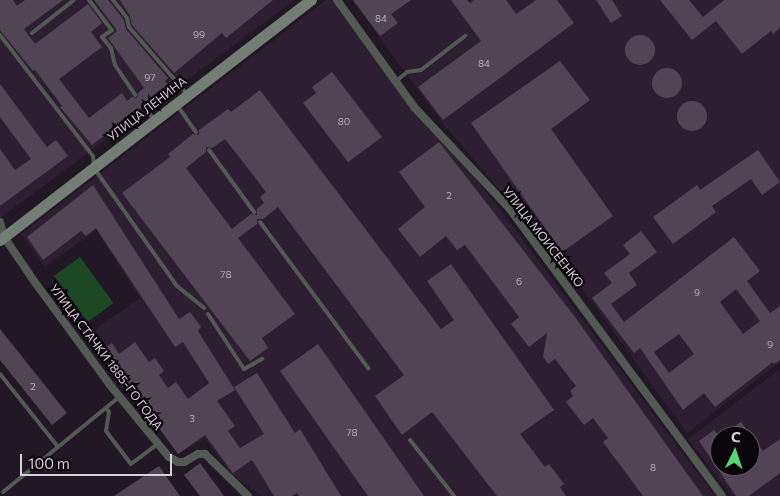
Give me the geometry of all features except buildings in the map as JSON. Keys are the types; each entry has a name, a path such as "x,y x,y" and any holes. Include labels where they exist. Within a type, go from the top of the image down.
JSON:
{"main road":[{"name":"УЛИЦА ЛЕНИНА","path":"2,238 311,0"}],"street":[{"name":"УЛИЦА МОИСЕЕНКО","path":"337,0 415,108 509,208 722,496"},
{"path":"0,222 2,238"},
{"name":"УЛИЦА СТАЧКИ 1885-ГО ГОДА","path":"2,238 120,396 168,456 178,462 184,462 198,454 205,454 248,496"}],"lane":[{"path":"32,33 74,0"},
{"path":"90,0 112,30 102,37 111,48 115,65 135,95"},
{"path":"113,0 127,18 129,27 187,94"},
{"path":"0,35 92,156 94,168 177,286 204,308"},
{"path":"396,81 407,72 420,70 466,36"},
{"path":"175,104 196,132"},
{"path":"144,106 154,120"},
{"path":"209,150 254,212"},
{"path":"260,222 368,368"},
{"path":"208,314 244,369 262,359"},
{"path":"0,374 58,448"},
{"path":"3,492 120,396"},
{"path":"106,408 109,412 106,431 131,464 158,444"},
{"path":"410,440 454,496"}],"shaded area":[{"path":"0,0 295,0 0,218"},
{"path":"326,0 332,0 499,208 715,496 262,496 233,476 205,439 178,454 89,334 140,298 96,230 45,267 21,234"},
{"path":"352,0 780,0 780,362 687,433 570,272 444,125"},
{"path":"780,369 780,496 732,496 717,476 760,476 760,426 710,426 710,468 688,439"}],"green space":[{"path":"80,257 114,303 88,322 54,276"}]}
